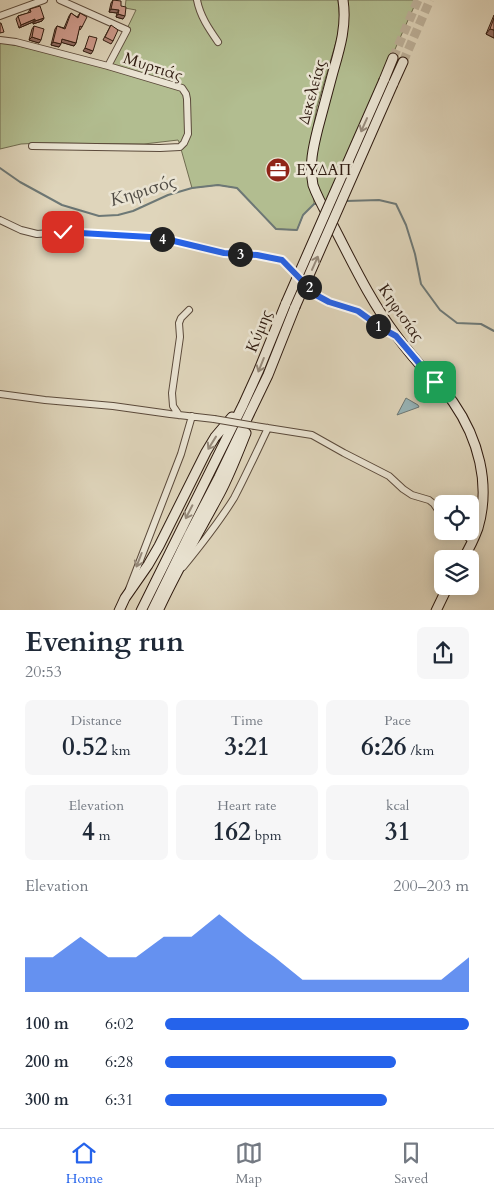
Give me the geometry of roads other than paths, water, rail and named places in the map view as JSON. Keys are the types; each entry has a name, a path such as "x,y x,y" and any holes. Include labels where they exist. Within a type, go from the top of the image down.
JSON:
{"main road":[{"name":"Δεκελείας","path":"316,192 311,170 312,155 341,42 344,26 342,0"},
{"name":"Κύμης","path":"141,610 258,372 286,303 393,58"},
{"name":"Κύμης","path":"152,610 268,375 295,308 403,62"},
{"name":"Κηφισίας","path":"316,192 372,299 396,336 452,400 475,445 483,476 484,489 478,528 468,550"},
{"path":"119,610 159,546 215,437 242,405"},
{"path":"158,610 229,475 250,421 252,409"},
{"path":"436,610 444,595"}],"street":[{"path":"0,16 44,0"},
{"path":"60,0 126,30 108,66"},
{"path":"197,0 202,15 218,42"},
{"name":"Μυρτιάς","path":"0,40 16,42 108,66 182,88 188,99 188,134 183,145 180,147 32,146"},
{"path":"0,220 21,230 37,234 63,232 150,237 224,253 276,258 282,260 316,295 329,302 358,311 396,336"},
{"path":"179,414 173,406 172,393 180,337 179,324 181,318 189,310"},
{"path":"0,394 214,418 312,435 390,476 412,495 429,500 434,504"},
{"path":"125,598 181,454 192,416"},
{"path":"174,577 195,553 232,499 268,428"}],"water":[{"path":"406,398 419,407 397,415"}],"waterway":[{"name":"Κηφισός","path":"0,168 20,182 62,205 99,216 118,215 133,211 168,195 192,188 218,185 237,188 276,229 297,230 303,215 314,204 319,204"},
{"name":"Κηφισός","path":"346,201 379,200 396,204 406,225 415,254 421,284 440,310 457,323 481,324 494,331"}],"tunnel":[{"path":"393,58 418,0"},
{"path":"403,62 430,0"}],"place":[{"name":"ΕΥΔΑΠ","path":"278,170"}]}
